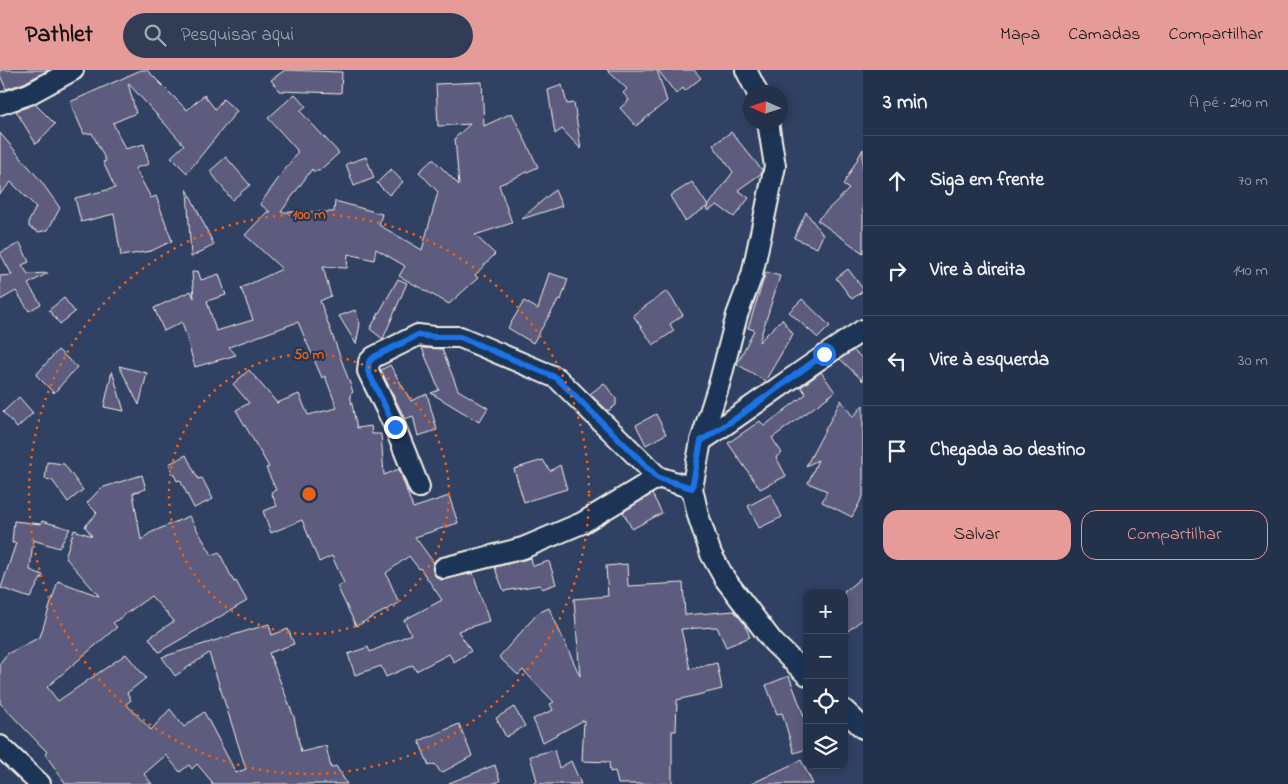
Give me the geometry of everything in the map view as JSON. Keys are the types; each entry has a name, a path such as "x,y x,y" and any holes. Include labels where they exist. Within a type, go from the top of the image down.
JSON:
{"street":[{"path":"0,104 29,94 73,70"},
{"path":"746,70 754,85"},
{"path":"769,130 775,166 761,233 752,274 737,315 720,381 701,441 692,488 698,515 711,554 725,579 773,642 803,671"},
{"path":"701,441 738,417 824,354 863,330"},
{"path":"419,487 395,427 368,371 369,362 374,357 418,335 460,337 557,378 658,478 692,488"},
{"path":"444,568 524,548 582,523 658,478"},
{"path":"848,714 863,728"},
{"path":"0,746 40,784"}],"building":[{"path":"0,70 48,70 24,83 6,89 0,75"},
{"path":"141,70 147,70 187,110 204,95 215,109 223,99 237,111 187,173 171,157 184,145 128,83 136,113 113,123 125,149 144,144 149,164 135,168 151,198 156,196 172,241 151,251 121,256 114,214 81,222 75,198 115,188 103,162 106,161 92,133 84,134 70,102"},
{"path":"285,70 342,72 341,93 279,91 271,80"},
{"path":"607,70 657,70 667,101 636,126 620,108 629,100 623,93 627,89"},
{"path":"658,70 694,70 701,78 685,91 683,88 676,94"},
{"path":"482,82 484,126 512,113 538,167 499,185 512,223 475,235 495,254 475,275 478,278 449,304 399,276 405,266 376,249 374,260 348,254 347,268 323,267 331,296 320,301 353,392 350,395 357,428 371,426 372,434 381,434 384,475 399,469 413,508 449,496 458,523 415,537 434,563 433,571 436,577 441,580 473,573 489,621 458,631 471,651 454,662 449,654 416,671 413,665 386,677 381,666 355,675 348,654 368,647 370,652 411,634 404,620 442,600 420,568 409,556 386,573 399,603 356,626 337,586 344,583 332,556 319,562 302,520 271,533 263,511 277,506 271,492 276,490 266,468 269,467 236,410 249,403 233,384 249,370 277,403 299,394 308,415 337,408 325,376 322,378 298,322 229,347 236,355 195,367 182,322 164,331 154,308 191,291 194,298 192,272 198,271 201,280 219,274 226,295 207,301 216,331 253,320 241,288 282,269 245,235 267,212 270,212 260,204 297,153 297,150 268,118 295,94 306,106 300,111 339,153 319,171 313,171 312,169 281,212 334,212 335,201 382,214 379,225 422,250 438,192 419,172 433,159 459,185 455,138 470,124 438,126 436,84"},
{"path":"562,85 567,104 574,103 581,149 562,129 555,134 548,90"},
{"path":"35,104 55,124 36,144 16,111"},
{"path":"731,132 762,170 762,173 738,190 749,198 734,217 717,205 708,211 706,209 733,172 713,145"},
{"path":"0,133 40,180 60,208 48,230 39,232 29,227 29,221 36,207 11,182 0,194"},
{"path":"863,149 863,253 817,220 849,189 843,185"},
{"path":"226,157 250,185 232,200 210,171"},
{"path":"366,157 374,178 354,186 346,164"},
{"path":"391,169 403,182 389,195 377,183"},
{"path":"692,182 708,206 685,221 670,196"},
{"path":"187,189 214,245 191,257"},
{"path":"555,190 562,206 521,219"},
{"path":"806,212 823,235 817,248 794,238"},
{"path":"20,243 29,262 22,265 28,274 48,273 28,284 41,304 29,311 16,291 0,300 0,276 12,275 0,253"},
{"path":"848,269 863,289 852,299 836,278"},
{"path":"766,272 780,276 759,342 782,319 793,334 765,381 737,364 754,330 748,328"},
{"path":"549,273 568,279 561,300 559,299 533,343 508,328 524,301 538,309"},
{"path":"398,279 407,283 383,339 370,329"},
{"path":"667,291 683,315 670,324 674,331 653,345 633,315"},
{"path":"64,298 75,312 60,324 49,310"},
{"path":"802,299 830,326 818,338 789,312"},
{"path":"355,310 360,324 356,344 339,316"},
{"path":"422,348 442,349 458,390 488,408 479,422 431,393 439,390"},
{"path":"58,350 77,367 54,393 36,375"},
{"path":"853,350 863,359 863,381 840,359"},
{"path":"390,365 411,401 427,394 437,430 418,436 413,416 405,419 381,370"},
{"path":"119,366 147,373 139,405"},
{"path":"112,371 124,411 104,407"},
{"path":"821,372 835,392 772,438 782,453 776,457 786,476 760,489 728,443 760,421 764,426 806,394 801,387"},
{"path":"604,383 616,399 616,405 608,411 590,394"},
{"path":"19,397 33,413 17,428 3,412"},
{"path":"841,400 853,417 863,405 863,496 852,517 822,502 827,491 808,483 818,460 806,466"},
{"path":"656,414 666,434 646,445 636,425"},
{"path":"186,455 198,479 202,478 213,499 194,508 180,480 177,481 169,464"},
{"path":"543,460 550,471 560,465 567,489 524,502 514,469"},
{"path":"47,462 64,464 83,490 68,502 52,480 45,479"},
{"path":"142,475 146,489 133,493 141,540 150,533 189,516 212,555 219,552 234,582 236,581 247,601 159,652 149,638 174,621 151,596 113,623 117,627 47,687 58,701 126,654 146,678 127,693 131,700 126,704 151,730 170,709 184,727 204,712 236,773 246,769 209,653 175,676 162,657 269,624 272,635 288,629 294,644 269,653 294,717 301,752 326,746 331,768 336,766 347,784 211,784 213,783 197,764 192,769 189,765 180,772 166,755 144,774 152,784 66,784 45,754 47,752 0,703 0,663 7,654 40,637 58,581 99,596 65,557 74,530 92,536 85,526 97,513 87,503 101,488"},
{"path":"652,494 662,513 632,529 623,512"},
{"path":"771,494 782,517 759,528 748,506"},
{"path":"14,521 41,524 42,521 70,529 59,548 33,540 30,570 43,575 30,598 1,588 16,543 12,543"},
{"path":"531,558 533,566 549,561 556,584 542,589 540,585 504,591 495,567"},
{"path":"627,564 628,586 683,583 685,615 734,611 744,623 750,637 726,647 717,627 681,629 690,669 717,663 722,689 677,700 676,731 672,731 672,784 618,784 615,771 610,772 609,762 582,761 584,720 543,742 533,719 553,710 550,704 554,702 523,670 518,675 499,657 538,613 549,608 580,676 574,599 608,596 606,566"},
{"path":"863,576 863,619 848,631 848,589"},
{"path":"789,676 803,713 803,750 794,753 782,713 777,714 766,685"},
{"path":"514,707 525,726 506,737 496,718"},
{"path":"459,724 472,756 441,773 435,764 429,766 419,741"},
{"path":"554,750 559,768 571,761 581,784 532,784 537,781 530,756"},
{"path":"801,760 803,769 806,769 813,784 751,784"},
{"path":"495,765 500,781 492,784 449,784 449,783"}],"route":[{"path":"395,427 368,371 369,362 374,357 418,335 460,337 557,378 658,478 692,488 701,441 738,417 824,354"}]}
